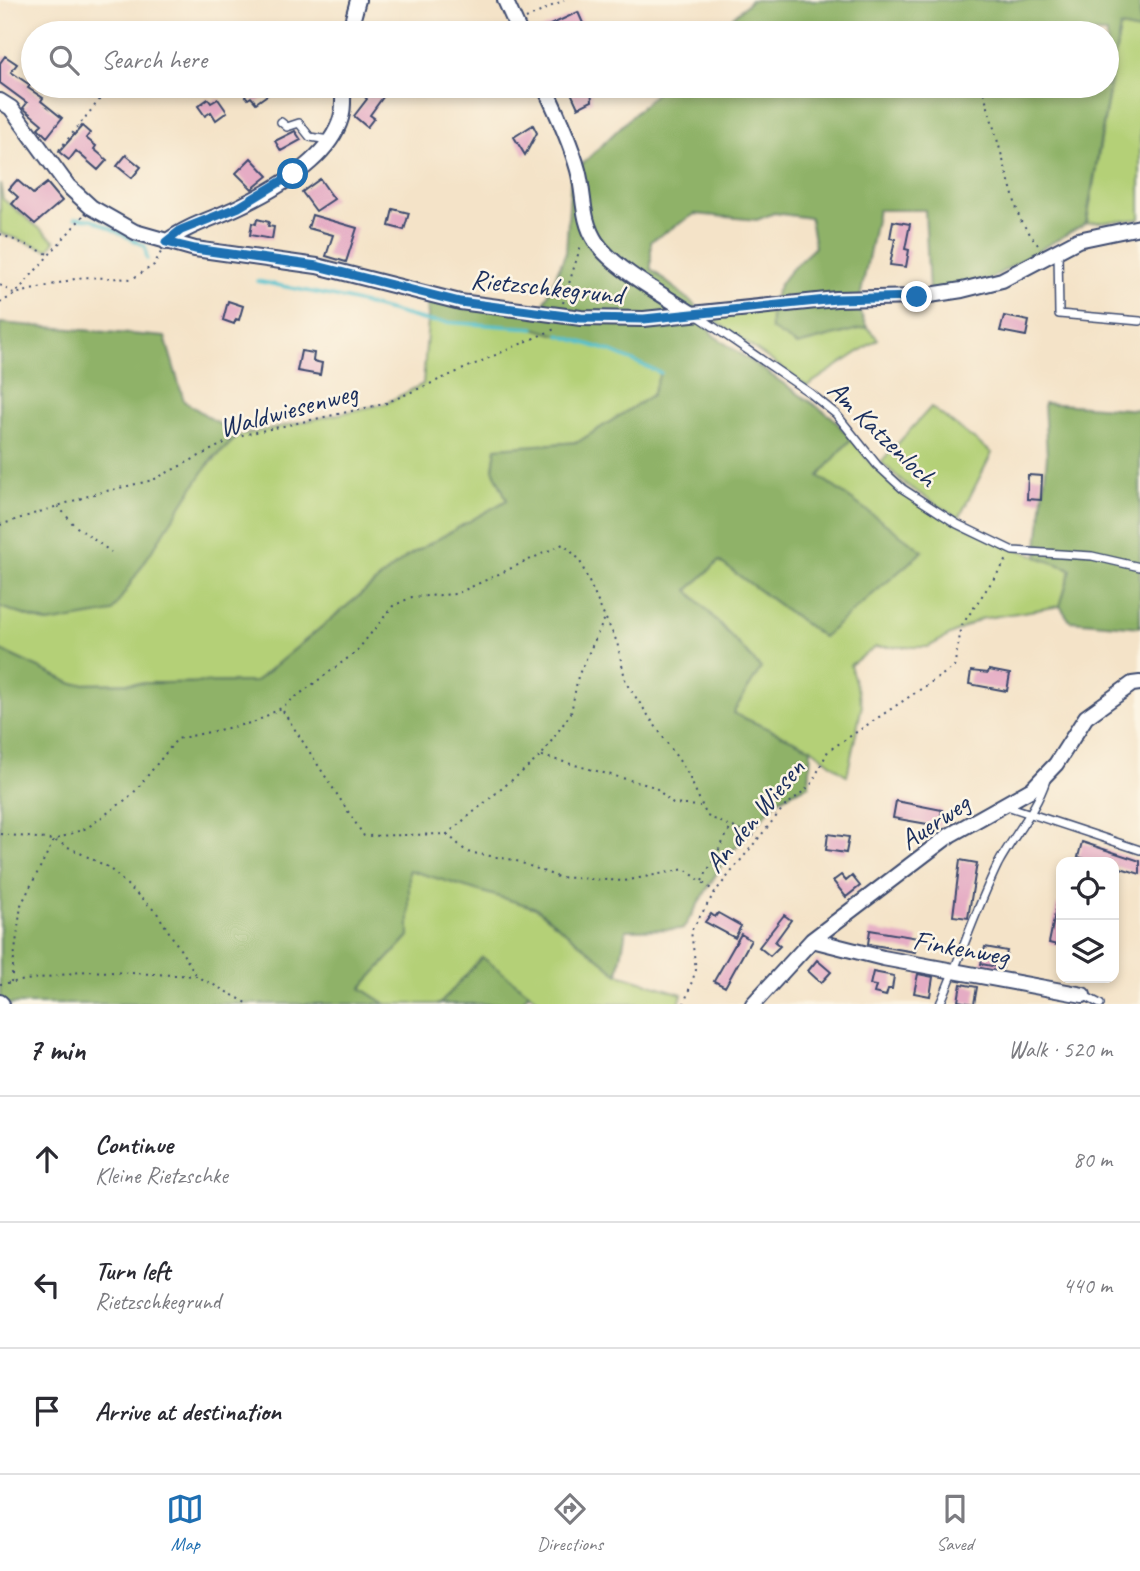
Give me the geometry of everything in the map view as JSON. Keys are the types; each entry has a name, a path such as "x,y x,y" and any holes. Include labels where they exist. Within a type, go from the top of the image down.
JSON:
{"street":[{"path":"352,21 358,0"},
{"path":"505,0 514,21"},
{"path":"166,242 181,230 239,207 293,174 323,149 329,140 341,118 343,98"},
{"path":"549,98 579,173 582,212 597,244 621,265 691,313"},
{"name":"Rietzschkegrund","path":"0,101 11,108 68,186 91,207 135,232 195,249 317,266 460,302 558,321 616,320 836,299 917,297 962,290 1002,280 1078,240 1140,228"},
{"name":"Auerweg","path":"753,1004 812,940 950,835 1032,789 1047,776 1086,717 1132,684 1140,682"},
{"name":"Finkenweg","path":"812,940 883,958 1083,995"}],"lane":[{"path":"281,122 288,127 299,123 310,137 329,140"},
{"path":"1052,253 1059,314 1140,321"},
{"name":"Am Katzenloch","path":"691,313 719,329 828,407 877,465 903,489 957,524 1013,551 1092,556 1140,567"},
{"path":"940,1004 989,884 1009,844 1030,814 1047,776"},
{"path":"1004,805 1140,850"},
{"name":"Finkenweg","path":"1083,995 1100,1004"}],"path":[{"path":"531,21 564,0"},
{"path":"54,156 101,98"},
{"path":"985,98 1020,220 1052,253"},
{"path":"15,294 91,207"},
{"path":"558,321 587,224"},
{"path":"0,234 49,254"},
{"path":"0,303 15,294 83,277 132,279 155,265 166,242"},
{"path":"0,285 15,294"},
{"name":"Waldwiesenweg","path":"0,525 57,506 153,480 238,436 384,404 558,321"},
{"path":"57,506 74,525 111,552"},
{"path":"11,982 22,905 54,840 87,828 132,795 177,739 256,722 281,708 356,652 393,607 412,597 456,594 563,544 579,559 617,642 626,683 687,772 707,816 759,838"},
{"name":"An den Wiesen","path":"684,1004 696,970 691,931 715,892 783,808 811,785 828,751 954,667 962,625 1013,551"},
{"path":"281,708 364,836 447,834 541,756 571,713 578,676 606,618"},
{"path":"541,756 655,787 673,804 702,806"},
{"path":"702,882 731,826"},
{"path":"0,834 54,840 108,867 157,913 197,976"},
{"path":"447,834 467,852 514,860 558,877 624,880 685,869 715,892"},
{"path":"0,984 87,971 197,976 249,1004"}],"green space":[{"path":"751,0 1140,0 1140,31 1120,27 1119,33 1119,21 729,21"},
{"path":"1120,27 1140,31 1140,219 1087,223 1108,98 1119,98"},
{"path":"651,98 1108,98 1086,223 988,280 929,291 925,210 878,210 858,308 867,327 797,345 771,329 773,303 781,282 815,247 810,218 774,213 757,220 695,214 651,241 651,269 694,304 713,335 832,417 851,439 819,476 923,551 823,637 719,561 688,590 761,668 733,713 811,748 809,785 779,799 726,858 683,929 626,930 618,974 536,908 409,870 409,936 361,988 386,1004 0,1004 0,650 73,684 255,682 406,557 507,500 493,469 496,448 578,442 652,395 660,373 610,351 534,328 428,321 427,293 541,311 566,252 571,175"},
{"path":"0,183 3,199 55,241 48,250 0,233"},
{"path":"770,311 797,345 867,327 878,339 807,386 707,315"},
{"path":"428,321 534,328 610,351 661,373 652,395 578,442 496,449 493,469 507,500 406,557 255,682 73,684 0,650 0,607 48,623 238,436 384,404 423,384"},
{"path":"0,323 165,337 184,401 238,436 211,460 112,612 48,623 0,607"},
{"path":"1044,403 1140,410 1140,627 1070,621 1060,606 1071,569 1037,557 1047,456"},
{"path":"931,407 992,453 959,518 908,486 881,462"},
{"path":"851,439 873,466 877,465 922,501 945,515 992,539 1071,569 1060,606 980,619 928,647 876,647 850,665 862,705 847,776 811,748 732,713 688,590 719,561 823,637 922,551 818,476"},
{"path":"409,869 536,908 618,974 682,994 679,1004 543,1004 482,957 440,1004 386,1004 361,988 409,936"},
{"path":"482,957 529,993 521,1004 440,1004"}],"building":[{"path":"578,12 582,21 559,21"},
{"path":"5,56 17,64 11,72 21,79 21,98 43,98 41,101 62,118 47,137 38,128 42,124 23,108 27,103 0,83 0,63"},
{"path":"382,98 370,115 374,118 367,127 354,116 367,99"},
{"path":"573,98 592,98 592,101 578,108"},
{"path":"208,99 211,103 218,99 227,112 216,120 211,112 205,116 198,106"},
{"path":"533,125 537,133 525,155 514,137"},
{"path":"82,126 90,133 86,138 96,146 94,149 107,160 98,170 76,151 69,160 59,152"},
{"path":"295,131 301,140 281,151 275,141"},
{"path":"126,155 141,167 132,178 117,166"},
{"path":"251,158 268,176 252,189 236,173"},
{"path":"320,179 334,199 316,211 302,192"},
{"path":"17,180 33,194 47,183 62,201 35,224 12,204 18,197 9,189"},
{"path":"393,209 409,213 404,230 389,226"},
{"path":"312,215 357,228 346,262 326,256 333,235 308,228"},
{"path":"257,219 269,222 268,226 274,227 272,239 250,235 252,223 256,224"},
{"path":"893,221 910,224 905,249 909,250 906,267 890,265 895,239 890,238"},
{"path":"228,301 243,306 239,320 236,319 234,324 223,320"},
{"path":"1004,316 1029,321 1026,336 1000,331"},
{"path":"301,351 314,353 313,361 322,363 320,375 297,371"},
{"path":"1028,475 1042,476 1041,500 1027,499"},
{"path":"989,670 1010,674 1007,691 969,684 971,671 988,673"},
{"path":"896,801 942,810 939,826 893,818"},
{"path":"828,834 849,837 846,853 826,850"},
{"path":"1082,842 1140,861 1140,874 1119,868 1119,857 1078,857"},
{"path":"960,860 977,863 968,918 953,916"},
{"path":"841,875 846,881 852,876 860,886 846,897 833,881"},
{"path":"1056,909 1056,945 1049,943"},
{"path":"718,913 741,926 735,938 705,922 711,914 715,917"},
{"path":"784,915 791,920 775,942 780,946 770,956 759,947"},
{"path":"870,930 918,938 915,952 868,944"},
{"path":"741,934 751,940 725,987 714,981"},
{"path":"985,947 1007,951 1003,968 981,964"},
{"path":"817,960 831,972 821,983 808,971"},
{"path":"873,972 894,976 892,989 888,989 886,996 874,993 876,986 870,985"},
{"path":"918,974 933,977 930,996 914,993"},
{"path":"961,984 977,987 974,1004 958,1001"}],"waterway":[{"path":"75,218 92,219 145,246 147,259"},
{"path":"257,281 346,299 428,321 534,328"},
{"path":"559,335 610,351 661,373"}],"route":[{"path":"293,174 239,207 181,230 166,242 195,249 266,256 317,266 460,302 581,318 644,319 836,299 917,297"}]}
